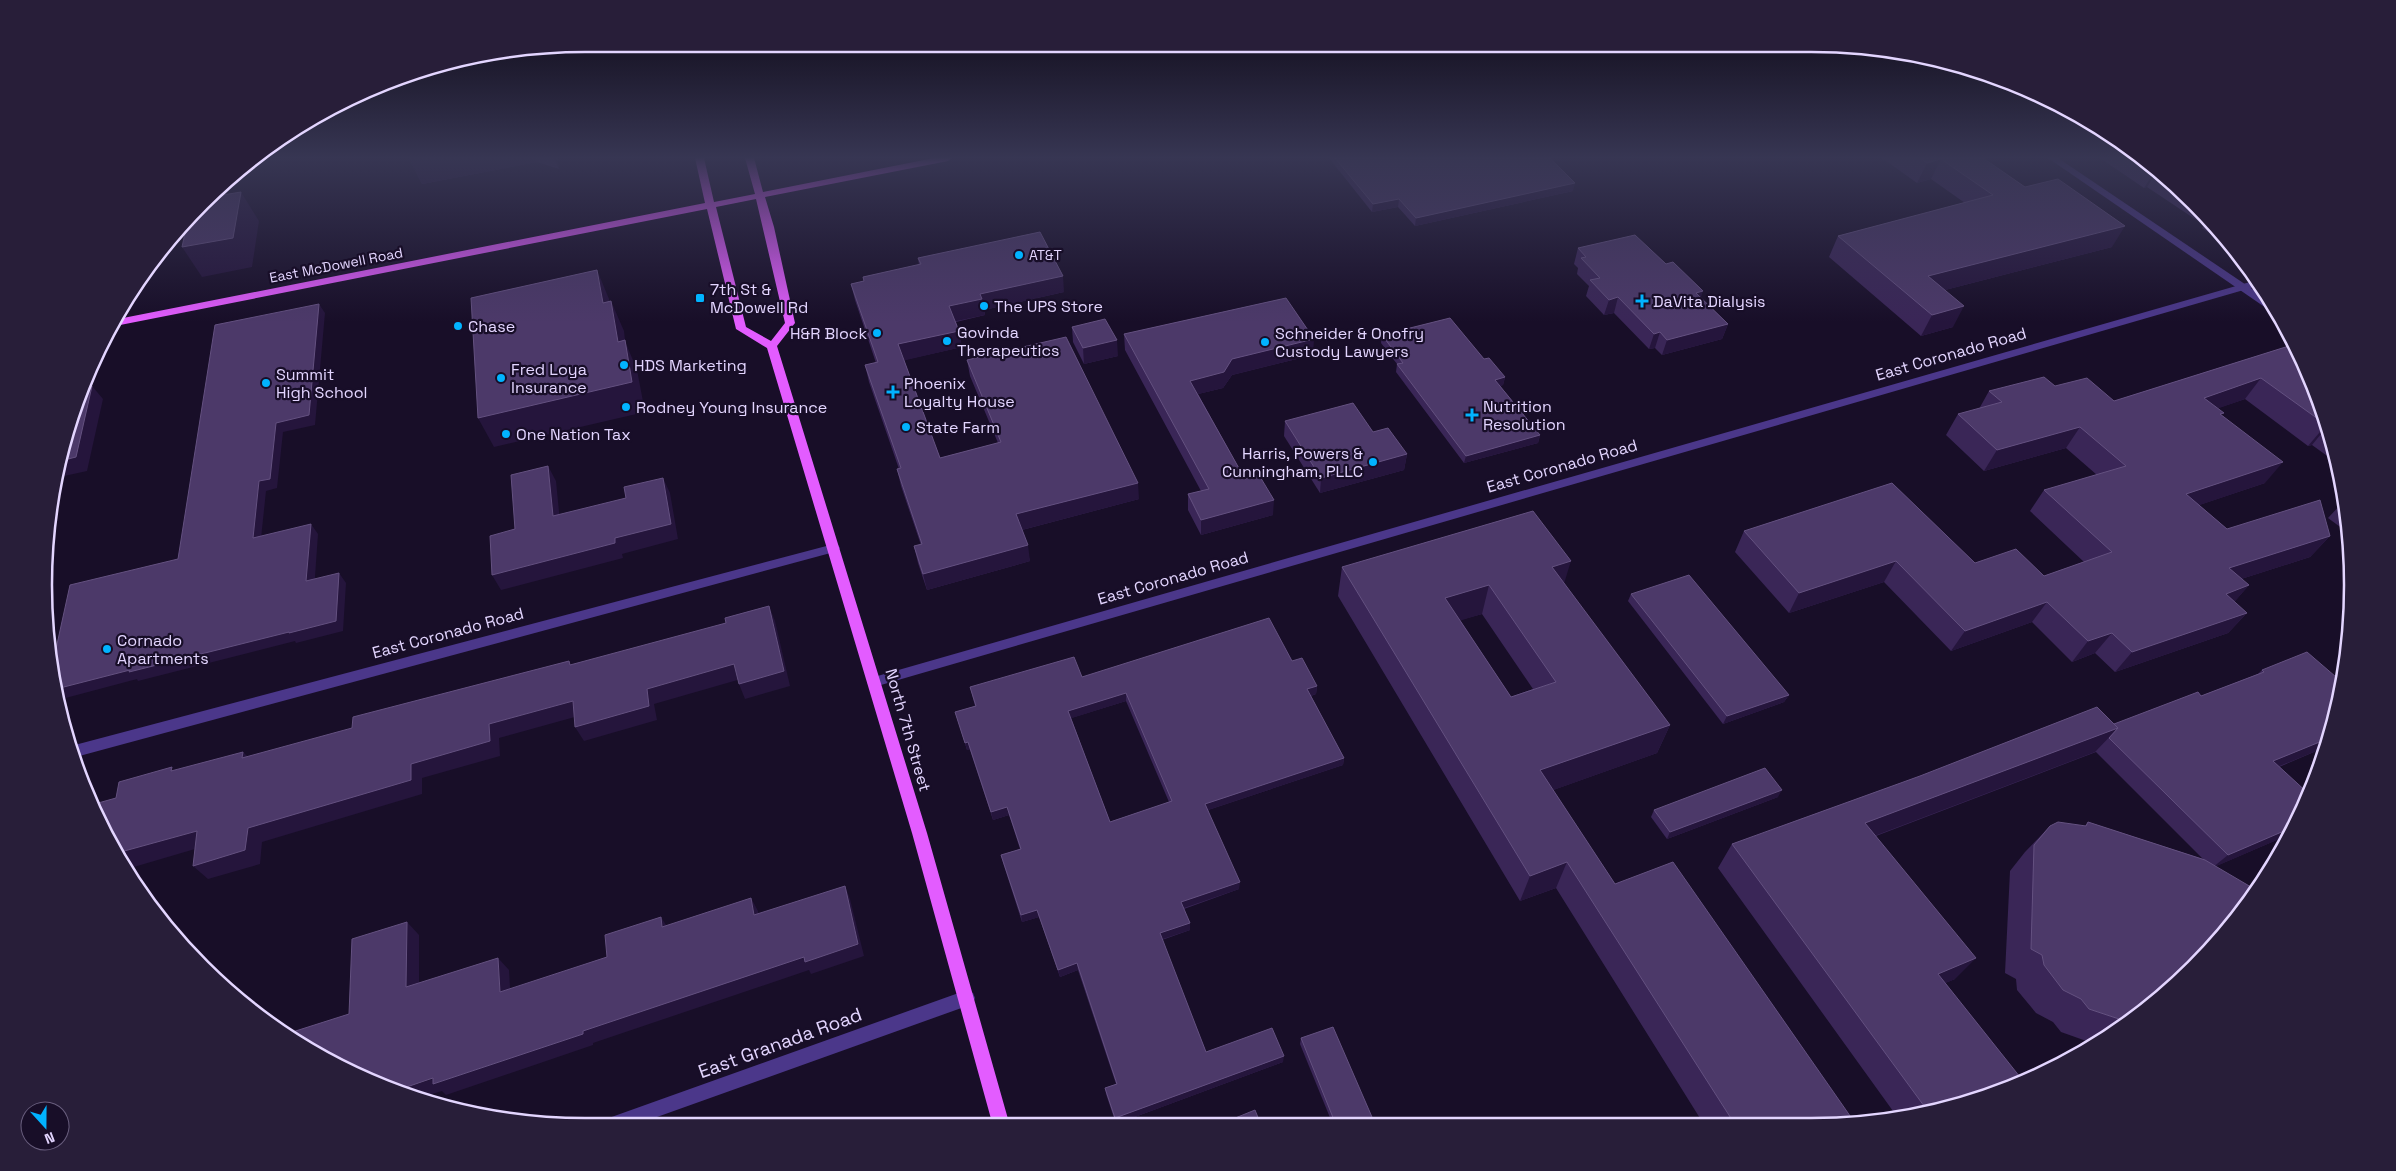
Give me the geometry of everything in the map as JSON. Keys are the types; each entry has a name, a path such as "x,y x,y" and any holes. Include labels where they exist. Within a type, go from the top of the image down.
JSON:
{"main road":[{"name":"East McDowell Road","path":"122,322 668,213"},
{"path":"713,213 741,329 772,346 790,323 764,213"},
{"name":"North 7th Street","path":"772,346 874,682 967,998 1000,1118"}],"street":[{"path":"2133,213 2260,299"},
{"name":"East Coronado Road","path":"874,682 2251,285"},
{"name":"East Coronado Road","path":"79,750 834,548"},
{"name":"East Granada Road","path":"631,1118 967,998"}],"building":[{"path":"205,213 237,213 233,238 182,247 185,234"},
{"path":"1411,213 1440,213 1416,218"},
{"path":"1926,213 2106,213 2125,226 1928,276 1964,306 1932,315 1838,236"},
{"path":"1040,232 1063,276 980,294 982,299 949,306 959,331 898,344 940,458 1001,442 967,360 1066,337 1138,483 1016,514 1028,545 923,574 914,546 922,544 897,469 901,468 865,365 878,362 851,284 864,281 863,277 921,264 918,258"},
{"name":"DaVita Dialysis","path":"1635,235 1666,264 1673,262 1703,291 1696,293 1728,324 1667,340 1660,332 1654,334 1618,297 1609,300 1590,280 1600,278 1581,258 1586,257 1578,248"},
{"path":"597,270 603,303 611,301 618,342 625,340 632,382 478,418 471,298"},
{"path":"1286,298 1314,339 1232,359 1224,372 1190,381 1245,479 1259,475 1274,500 1201,520 1188,494 1209,489 1124,334"},
{"path":"319,304 309,415 276,423 270,479 259,481 253,538 311,524 306,581 339,573 336,621 63,687 56,647 70,585 178,559 215,325"},
{"name":"Nutrition Resolution","path":"1450,318 1484,359 1489,358 1505,377 1495,380 1540,435 1466,456 1397,364 1403,363 1382,335"},
{"path":"1105,319 1117,340 1083,348 1072,327"},
{"path":"2287,347 2316,418 2261,378 2204,398 2224,413 2220,414 2283,462 2186,494 2227,529 2320,500 2330,536 2229,568 2249,585 2226,594 2247,613 2132,652 2112,633 2088,641 2047,602 1965,631 1896,561 1799,593 1744,531 1892,483 1975,563 2016,549 2044,576 2112,552 2044,490 2126,466 2080,427 1997,450 1958,414 2002,402 1989,391 2044,377 2055,386 2087,378 2114,401"},
{"path":"91,386 76,457 68,459 81,414"},
{"path":"1353,403 1373,432 1388,428 1407,454 1321,478 1285,421"},
{"path":"548,466 553,516 626,498 624,487 663,478 671,524 615,538 615,543 492,575 490,536 515,529 511,475"},
{"path":"1533,511 1571,561 1552,567 1670,725 1540,770 1615,884 1673,862 1850,1117 1731,1118 1567,862 1530,876 1342,567","holes":["1489,585 1556,682 1511,697 1445,598"]},
{"path":"1689,575 1789,695 1727,716 1631,594"},
{"path":"769,606 784,671 739,684 734,664 647,689 649,706 575,727 573,701 489,724 490,741 411,764 411,780 248,828 245,850 193,866 197,831 124,851 99,803 116,798 119,782 172,767 171,771 243,752 242,758 352,728 353,717 569,661 570,665 726,623 725,618"},
{"path":"1269,618 1292,661 1302,658 1317,686 1307,689 1344,758 1205,804 1240,882 1181,902 1190,923 1160,933 1206,1052 1272,1028 1284,1056 1115,1118 1105,1088 1117,1084 1077,963 1058,970 1037,910 1021,915 1001,855 1021,849 1007,807 991,812 968,742 965,743 955,712 976,706 970,687 1074,657 1082,677","holes":["1126,693 1172,801 1110,822 1068,711"]},
{"path":"2307,652 2335,676 2319,742 2273,761 2303,789 2283,831 2228,855 2109,738 2118,728 2114,724 2198,692 2201,696 2264,672 2262,670"},
{"path":"2097,707 2118,728 1865,823 1976,958 1938,974 2019,1076 1982,1090 1924,1106 1732,844 1920,776"},
{"path":"1765,768 1782,790 1670,832 1654,810"},
{"path":"2058,822 2086,826 2088,822 2205,860 2250,887 2211,937 2187,962 2162,986 2120,1019 2089,1009 2081,999 2063,990 2044,965 2042,955 2031,949 2034,845 2050,826"},
{"path":"845,886 858,944 805,962 804,957 583,1031 583,1034 433,1084 433,1078 406,1087 350,1064 293,1032 349,1014 352,939 407,922 406,987 498,958 500,992 607,957 605,935 661,917 662,927 751,898 754,915"},
{"path":"1333,1027 1372,1118 1333,1118 1301,1038"},
{"path":"1255,1110 1258,1118 1235,1118"}],"place":[{"name":"AT&T","path":"1019,255"},
{"name":"7th St & McDowell Rd","path":"700,298"},
{"name":"DaVita Dialysis","path":"1642,301"},
{"name":"The UPS Store","path":"984,306"},
{"name":"Chase","path":"458,326"},
{"name":"H&R Block","path":"877,333"},
{"name":"Govinda Therapeutics","path":"947,341"},
{"name":"Schneider & Onofry Custody Lawyers","path":"1265,342"},
{"name":"HDS Marketing","path":"624,365"},
{"name":"Fred Loya Insurance","path":"501,378"},
{"name":"Summit High School","path":"266,383"},
{"name":"Phoenix Loyalty House","path":"893,392"},
{"name":"Rodney Young Insurance","path":"626,407"},
{"name":"Nutrition Resolution","path":"1472,415"},
{"name":"State Farm","path":"906,427"},
{"name":"One Nation Tax","path":"506,434"},
{"name":"Harris, Powers & Cunningham, PLLC","path":"1373,462"},
{"name":"Cornado Apartments","path":"107,649"}]}
